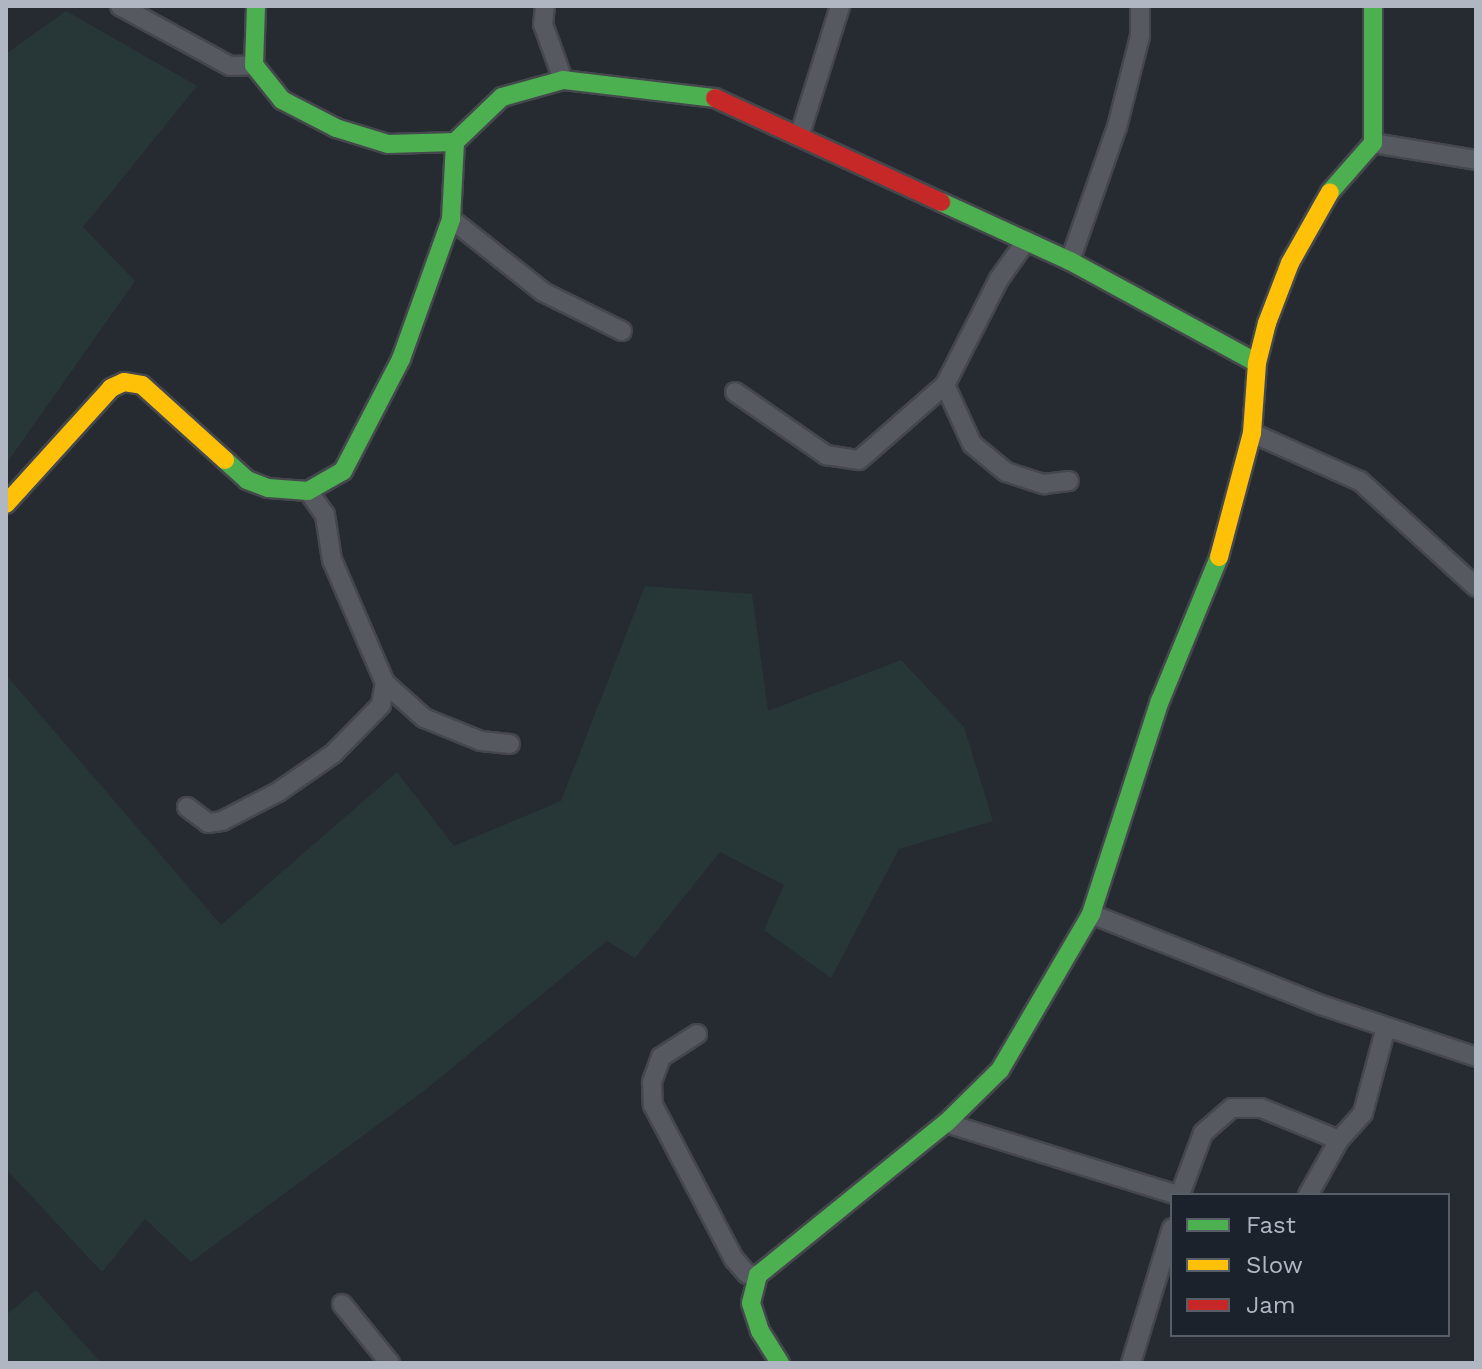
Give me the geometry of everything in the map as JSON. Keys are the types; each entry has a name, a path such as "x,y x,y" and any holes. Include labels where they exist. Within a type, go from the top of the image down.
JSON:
{"street":[{"path":"120,6 230,66 254,65"},
{"path":"256,6 254,65 282,100 336,128 388,144 455,142 502,97 563,80 709,95 800,134 1070,261 1257,363"},
{"path":"545,6 543,24 563,80"},
{"path":"800,134 840,6"},
{"path":"1070,261 1117,127 1140,36 1140,6"},
{"path":"780,1363 760,1331 751,1303 758,1275 886,1167 946,1123 1000,1070 1091,914 1160,701 1227,537 1252,433 1257,363 1290,263 1337,181 1373,143 1373,6"},
{"path":"6,504 111,388 124,382 142,385 247,480 268,488 308,491 343,471 373,420 401,359 451,219 455,142"},
{"path":"1373,143 1476,160"},
{"path":"451,219 543,292 622,331"},
{"path":"735,392 826,455 859,460 945,385 999,279 1026,241"},
{"path":"945,385 972,444 1006,472 1044,484 1069,481"},
{"path":"1252,433 1360,481 1476,587"},
{"path":"308,491 325,515 332,560 385,683 424,718 481,741 510,744"},
{"path":"187,807 208,823 222,821 288,786 358,732 381,705 385,683"},
{"path":"1091,914 1386,1027 1476,1057"},
{"path":"1309,1193 1339,1140 1363,1113 1386,1027"},
{"path":"697,1034 661,1057 652,1082 653,1105 734,1259 747,1274 758,1275"},
{"path":"1180,1193 1203,1133 1232,1108 1261,1108 1339,1140"},
{"path":"946,1123 1173,1193"},
{"path":"1131,1363 1170,1235"},
{"path":"342,1304 390,1363"}],"shaded area":[{"path":"66,11 197,86 83,227 135,281 6,464 6,54"},
{"path":"645,586 752,594 768,711 901,660 964,727 993,821 899,849 831,978 764,930 784,885 720,852 635,958 607,941 425,1090 191,1262 145,1219 102,1272 6,1169 6,675 221,925 397,772 454,846 561,801"},
{"path":"36,1290 101,1363 6,1363 6,1315"}],"traffic: fast":[{"path":"256,6 254,65 282,100 336,128 388,144 455,142 502,97 563,80 715,98"},
{"path":"1330,192 1373,143 1373,6"},
{"path":"225,460 247,480 268,488 308,491 343,471 401,359 451,219 455,142"},
{"path":"941,202 1070,261 1257,363"},
{"path":"780,1363 760,1331 751,1303 758,1275 946,1123 1000,1070 1091,914 1160,701 1219,557"}],"traffic: slow":[{"path":"1219,557 1252,433 1257,363 1267,323 1290,263 1330,192"},
{"path":"6,504 111,388 124,382 142,385 225,460"}],"traffic: jam":[{"path":"715,98 941,202"}]}
